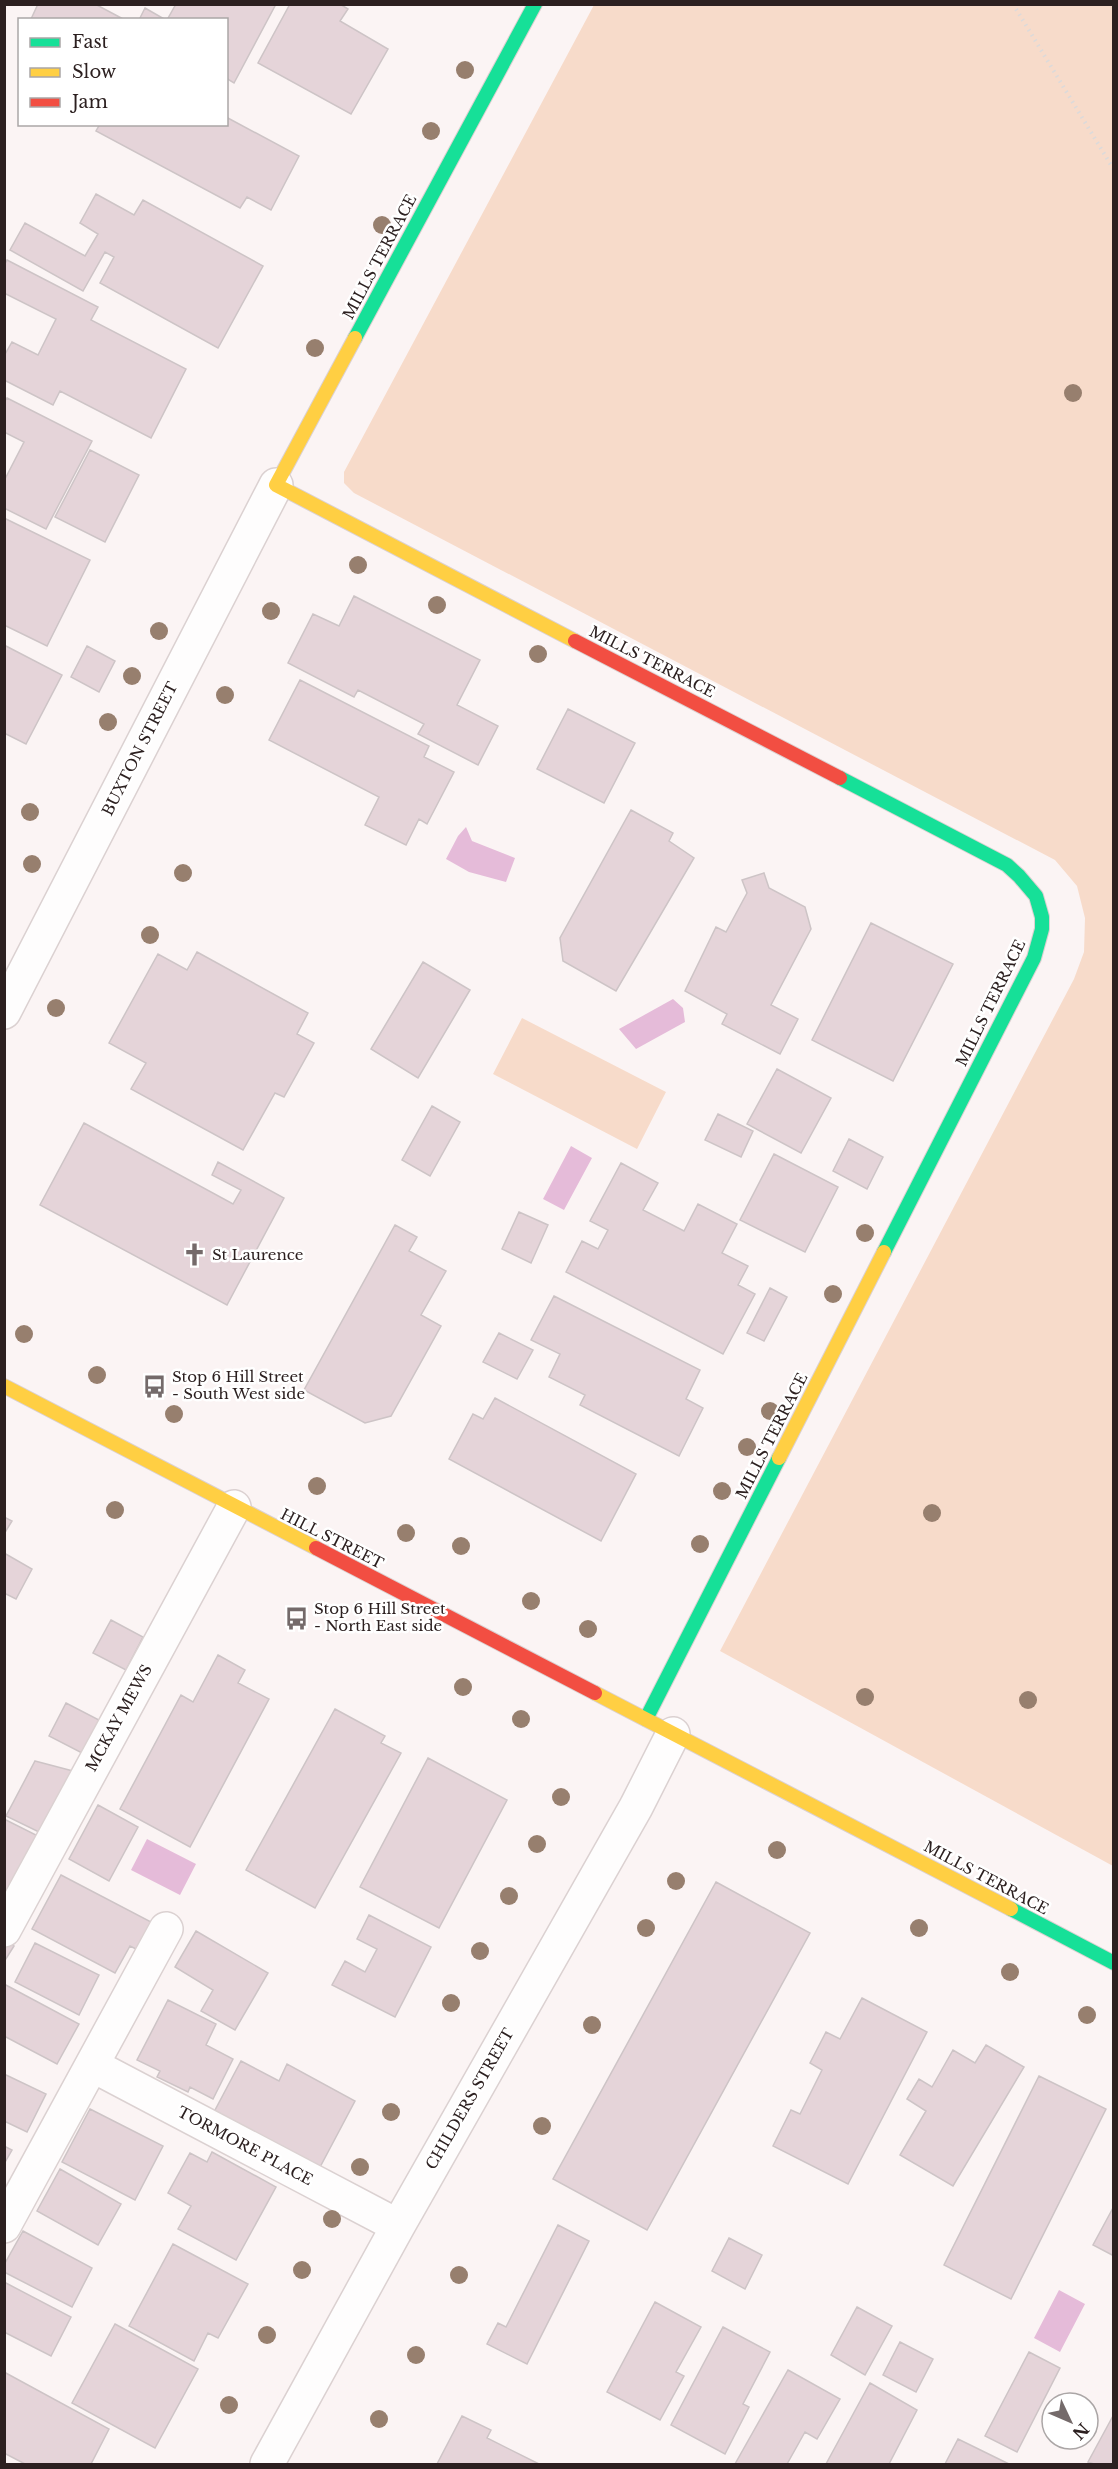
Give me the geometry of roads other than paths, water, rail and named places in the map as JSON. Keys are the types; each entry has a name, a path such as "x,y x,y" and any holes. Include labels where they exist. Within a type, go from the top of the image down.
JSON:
{"street":[{"name":"MILLS TERRACE","path":"536,4 276,485 1007,865 1027,882 1041,906 1043,933 1034,958 660,1726 1113,1963"},
{"name":"BUXTON STREET","path":"4,1012 276,485"},
{"name":"HILL STREET","path":"4,1386 660,1726"},
{"name":"MCKAY MEWS","path":"4,1930 234,1507"},
{"name":"CHILDERS STREET","path":"267,2464 398,2226 636,1807 660,1726"},
{"path":"4,2226 166,1929"},
{"name":"TORMORE PLACE","path":"92,2065 398,2226"}],"place":[{"name":"St Laurence","path":"194,1255"},
{"name":"Stop 6 Hill Street - South West side","path":"154,1386"},
{"name":"Stop 6 Hill Street - North East side","path":"296,1618"}]}
